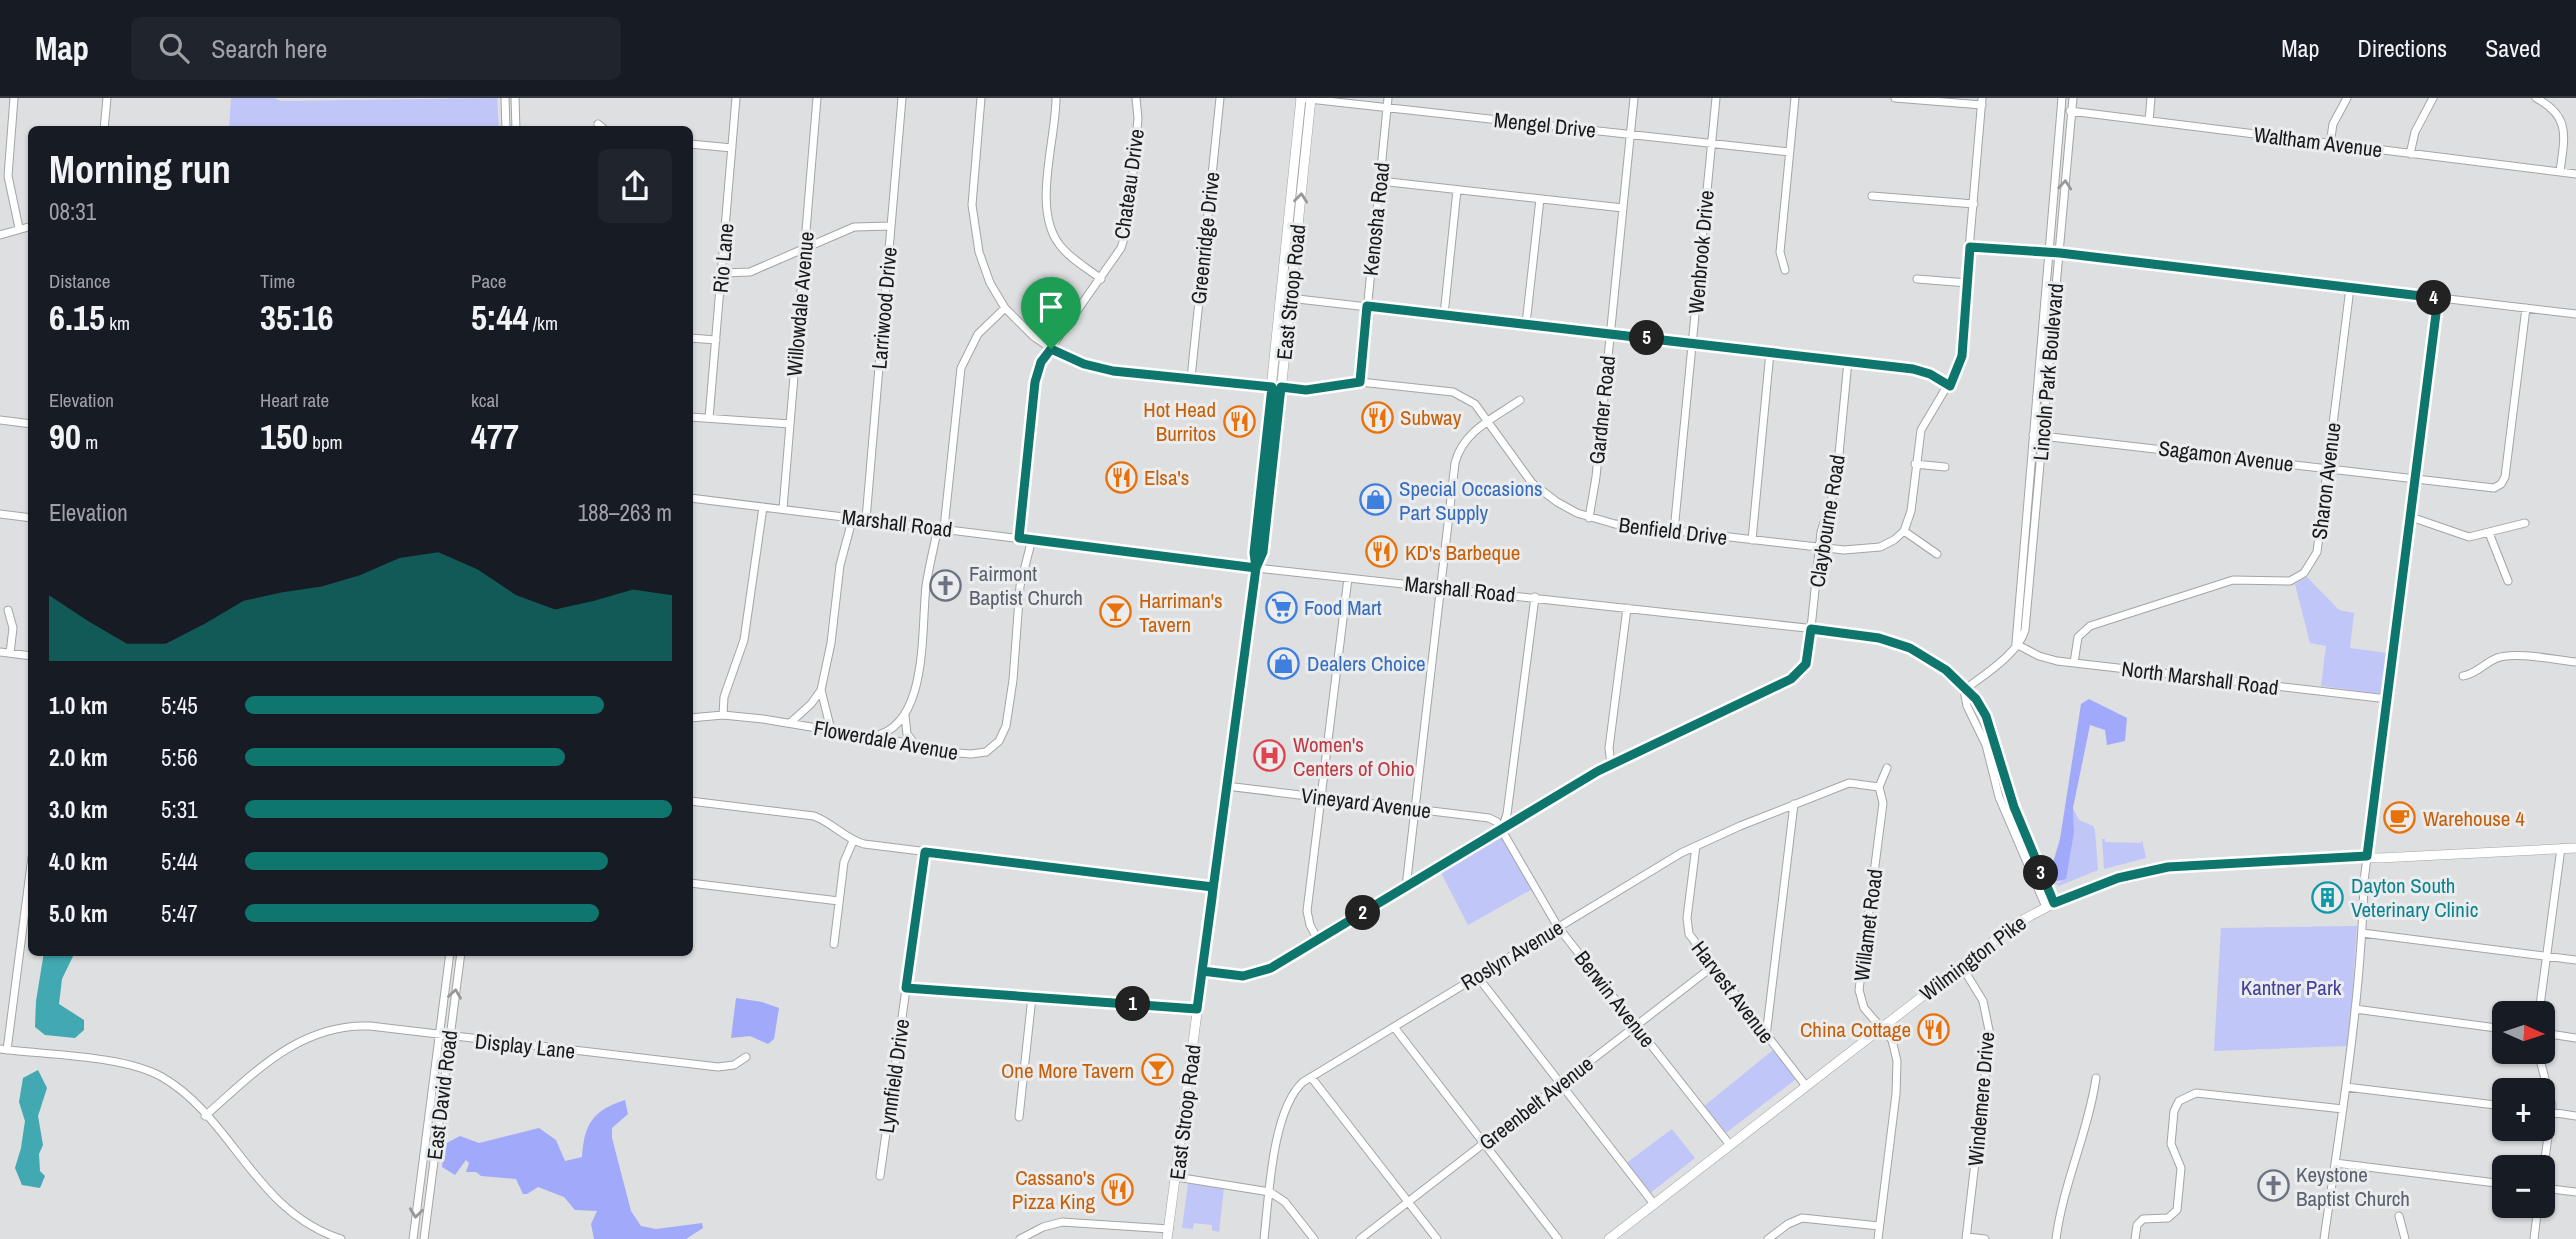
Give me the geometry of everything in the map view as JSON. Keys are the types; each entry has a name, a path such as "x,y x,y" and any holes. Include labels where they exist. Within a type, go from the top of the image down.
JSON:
{"main road":[{"name":"East Stroop Road","path":"1168,1234 1256,568 1254,553 1276,387 1305,98"},
{"name":"Wilmington Pike","path":"1609,1239 2017,922 2050,905 2118,878 2168,867 2576,848"}],"street":[{"path":"14,98 8,176 19,228"},
{"path":"104,126 107,98"},
{"path":"505,98 506,126"},
{"path":"515,98 516,126"},
{"name":"Rio Lane","path":"709,418 736,98"},
{"name":"Willowdale Avenue","path":"783,509 817,98"},
{"name":"Larriwood Drive","path":"866,519 902,98"},
{"name":"Benfield Drive","path":"981,98 973,221 984,268 1005,308 1033,336 1051,349 1099,368 1191,378 1306,390 1360,382 1453,392 1475,404 1532,483 1557,502 1589,517 1615,524 1819,548 1877,548 1894,540 1904,531"},
{"path":"1056,98 1046,203 1048,222 1061,247 1101,279"},
{"name":"Chateau Drive","path":"1019,538 1035,382 1041,362 1121,248 1128,226 1138,118 1136,98"},
{"name":"Greenridge Drive","path":"1191,378 1220,98"},
{"name":"Mengel Drive","path":"1305,98 1789,152"},
{"name":"Kenosha Road","path":"1360,382 1388,98"},
{"name":"Gardner Road","path":"1589,517 1634,98"},
{"name":"Wenbrook Drive","path":"1674,531 1716,98"},
{"path":"1785,270 1780,253 1795,98"},
{"path":"1895,98 1982,102 1962,356 1950,386 1925,422 1915,464 1911,511 1904,531 1937,554"},
{"name":"Lincoln Park Boulevard","path":"1964,690 1999,662 2023,636 2027,616 2049,252 2062,98"},
{"name":"Lincoln Park Boulevard","path":"2037,435 2060,253 2073,98"},
{"path":"2149,121 2151,98"},
{"path":"2330,144 2333,124 2347,98"},
{"path":"2410,154 2415,131 2433,98"},
{"path":"2536,98 2554,109 2561,120 2564,135 2560,172"},
{"name":"Waltham Avenue","path":"2061,111 2576,174"},
{"path":"693,144 732,149"},
{"path":"1380,181 1623,208"},
{"path":"1444,315 1457,190"},
{"path":"1872,196 1974,204"},
{"path":"1526,324 1540,199"},
{"path":"722,273 750,272 855,227 891,226"},
{"path":"0,235 28,227"},
{"path":"1970,247 2060,253 2576,314"},
{"path":"1917,279 1968,283"},
{"name":"Sharon Avenue","path":"2074,663 2078,637 2090,626 2233,580 2282,583 2304,573 2317,552 2350,288"},
{"path":"1285,297 1913,369 1930,374 1950,386"},
{"path":"2325,1239 2355,1009 2367,856 2438,298"},
{"path":"917,745 909,737 905,715 919,672 926,586 941,528 961,368 978,334 1005,308"},
{"name":"Sagamon Avenue","path":"2037,435 2494,488 2501,484 2505,477 2526,308"},
{"path":"693,338 716,340"},
{"path":"1752,540 1770,352"},
{"name":"Claybourne Road","path":"1202,971 1252,975 1271,968 1611,764 1798,675 1808,657 1823,521 1836,485 1848,361"},
{"path":"1406,887 1458,452 1466,438 1520,400"},
{"path":"693,417 790,424"},
{"path":"0,420 28,424"},
{"path":"1915,464 1945,467"},
{"name":"Marshall Road","path":"693,498 1256,568 1535,597 1879,638 1910,648 1946,670 1976,699 1986,716 2014,807 2050,905"},
{"path":"723,715 724,696 744,640 764,507"},
{"path":"0,514 28,518"},
{"path":"790,723 811,704 821,690 831,643 840,565 853,517"},
{"path":"2411,517 2469,537 2525,523"},
{"path":"2489,533 2508,581"},
{"name":"Flowerdale Avenue","path":"693,718 723,715 790,723 971,754 986,752 999,741 1010,702 1020,586 1032,539"},
{"path":"1318,940 1310,925 1307,911 1348,578"},
{"path":"1502,828 1507,814 1535,597"},
{"path":"1611,764 1609,748 1628,608"},
{"path":"8,610 13,628 10,653"},
{"name":"North Marshall Road","path":"2016,644 2048,659 2074,663 2388,699"},
{"path":"0,652 28,655"},
{"path":"2463,676 2508,655 2576,662"},
{"path":"821,690 831,730"},
{"name":"Marshall Road","path":"1964,690 1968,706 1986,745 1999,797 2050,905"},
{"path":"869,736 887,732 905,715"},
{"name":"Willamet Road","path":"1878,1239 1898,1074 1892,1040 1864,1009 1859,990 1883,803 1879,787 1887,768"},
{"name":"Roslyn Avenue","path":"1264,1239 1278,1132 1285,1107 1294,1091 1311,1077 1696,846 1849,783 1879,787"},
{"name":"Vineyard Avenue","path":"1226,786 1489,818 1502,828"},
{"path":"693,801 814,816 853,841 1213,887"},
{"path":"1766,1036 1794,804"},
{"name":"Berwin Avenue","path":"1502,828 1558,927 1730,1145"},
{"path":"834,944 846,855 853,841"},
{"name":"Harvest Avenue","path":"1696,846 1687,926 1693,941 1806,1086"},
{"path":"2541,1001 2561,848"},
{"name":"Lynnfield Drive","path":"880,1176 925,852"},
{"path":"693,883 839,901"},
{"path":"28,885 4,1050 128,1065 146,1070 182,1091 277,1200 306,1223 341,1239"},
{"path":"2362,933 2576,961"},
{"name":"East David Road","path":"413,1239 449,956"},
{"name":"East David Road","path":"424,1239 460,956"},
{"name":"Windemere Drive","path":"1961,965 1983,1001 1990,1035 1966,1238"},
{"name":"Greenbelt Avenue","path":"1360,1239 1712,967"},
{"path":"1477,976 1654,1204"},
{"path":"906,988 1197,1009"},
{"path":"1019,1117 1032,997"},
{"path":"2355,1009 2492,1027"},
{"name":"Display Lane","path":"205,1116 278,1054 294,1043 323,1030 370,1026 718,1067 734,1065 746,1057"},
{"path":"1394,1027 1558,1239"},
{"path":"2555,1035 2576,1038"},
{"path":"1311,1077 1437,1239"},
{"path":"2056,1239 2063,1196 2090,1109 2096,1078"},
{"path":"2346,1087 2492,1105"},
{"path":"2135,1239 2137,1225 2143,1219 2168,1218 2177,1210 2180,1166 2171,1144 2174,1111 2184,1097 2196,1093 2343,1109"},
{"path":"2555,1112 2576,1116"},
{"path":"2335,1163 2492,1183"},
{"path":"1176,1177 1270,1192 1284,1202 1314,1239"},
{"path":"2555,1189 2576,1192"},
{"path":"2399,1216 2405,1239"},
{"path":"1774,1237 1795,1220 1809,1217 1879,1226"},
{"path":"2534,1239 2537,1218"},
{"path":"1020,1239 1043,1227 1062,1222 1168,1234"},
{"path":"1966,1238 1985,1239"}],"green space":[{"path":"231,98 274,98 281,101 497,98 499,126 229,126"},
{"path":"2307,577 2339,610 2354,613 2350,648 2387,653 2382,694 2321,686 2326,646 2310,643 2295,584"},
{"path":"2073,808 2079,820 2093,826 2095,830 2098,870 2059,886 2054,882 2060,883 2074,832"},
{"path":"1502,829 1536,887 1468,925 1438,867"},
{"path":"2102,839 2105,839 2105,842 2141,843 2142,839 2146,858 2104,869"},
{"name":"Kantner Park","path":"2357,926 2349,1046 2214,1051 2221,928"},
{"path":"1773,1050 1796,1079 1726,1133 1703,1107"},
{"path":"1672,1129 1695,1158 1649,1194 1625,1164"},
{"path":"1188,1184 1224,1188 1219,1232 1212,1230 1212,1225 1194,1223 1193,1229 1182,1228"}],"shaded area":[{"path":"2089,699 2127,718 2125,741 2107,745 2105,730 2090,725 2073,808 2074,832 2066,879 2054,882 2050,873 2060,839 2081,704"},
{"path":"43,956 73,956 62,979 59,1004 84,1020 84,1030 75,1038 45,1035 35,1027"},
{"path":"736,998 779,1008 774,1039 768,1044 750,1036 731,1038"},
{"path":"38,1070 47,1088 38,1116 43,1145 39,1154 40,1171 45,1176 40,1188 22,1185 15,1168 25,1121 19,1102 23,1078"},
{"path":"625,1100 628,1114 612,1128 612,1138 631,1211 641,1226 656,1229 702,1223 703,1228 686,1239 594,1239 591,1224 597,1211 575,1210 564,1197 538,1187 523,1194 516,1179 466,1172 469,1163 466,1160 455,1175 442,1167 445,1144 460,1136 479,1143 539,1128 556,1140 565,1161 582,1157 585,1136 592,1120 605,1108"}],"place":[{"name":"Subway","path":"1377,417"},
{"name":"Hot Head Burritos","path":"1239,421"},
{"name":"Elsa's","path":"1121,477"},
{"name":"Special Occasions Part Supply","path":"1376,500"},
{"name":"KD's Barbeque","path":"1382,552"},
{"name":"Fairmont Baptist Church","path":"946,585"},
{"name":"Food Mart","path":"1281,607"},
{"name":"Harriman's Tavern","path":"1116,612"},
{"name":"Dealers Choice","path":"1284,663"},
{"name":"Women's Centers of Ohio","path":"1270,756"},
{"name":"Warehouse 4","path":"2400,818"},
{"name":"Dayton South Veterinary Clinic","path":"2328,897"},
{"name":"China Cottage","path":"1934,1029"},
{"name":"One More Tavern","path":"1157,1070"},
{"name":"Keystone Baptist Church","path":"2273,1186"},
{"name":"Cassano's Pizza King","path":"1118,1189"}],"route":[{"path":"1051,349 1041,362 1035,382 1019,538 1256,568 1263,552 1281,387 1306,390 1360,382 1367,306 1913,369 1930,374 1950,386 1962,356 1970,247 2060,253 2438,298 2367,856 2168,867 2118,878 2054,903 2014,807 1986,716 1976,699 1934,660 1910,648 1879,638 1811,629 1808,657 1798,675 1617,760 1261,973 1243,976 1234,975 1202,971 1213,887 925,852 906,988 1197,1009 1212,898 1226,790 1256,568 1254,553 1272,387 1113,371 1084,364 1051,349"}]}
